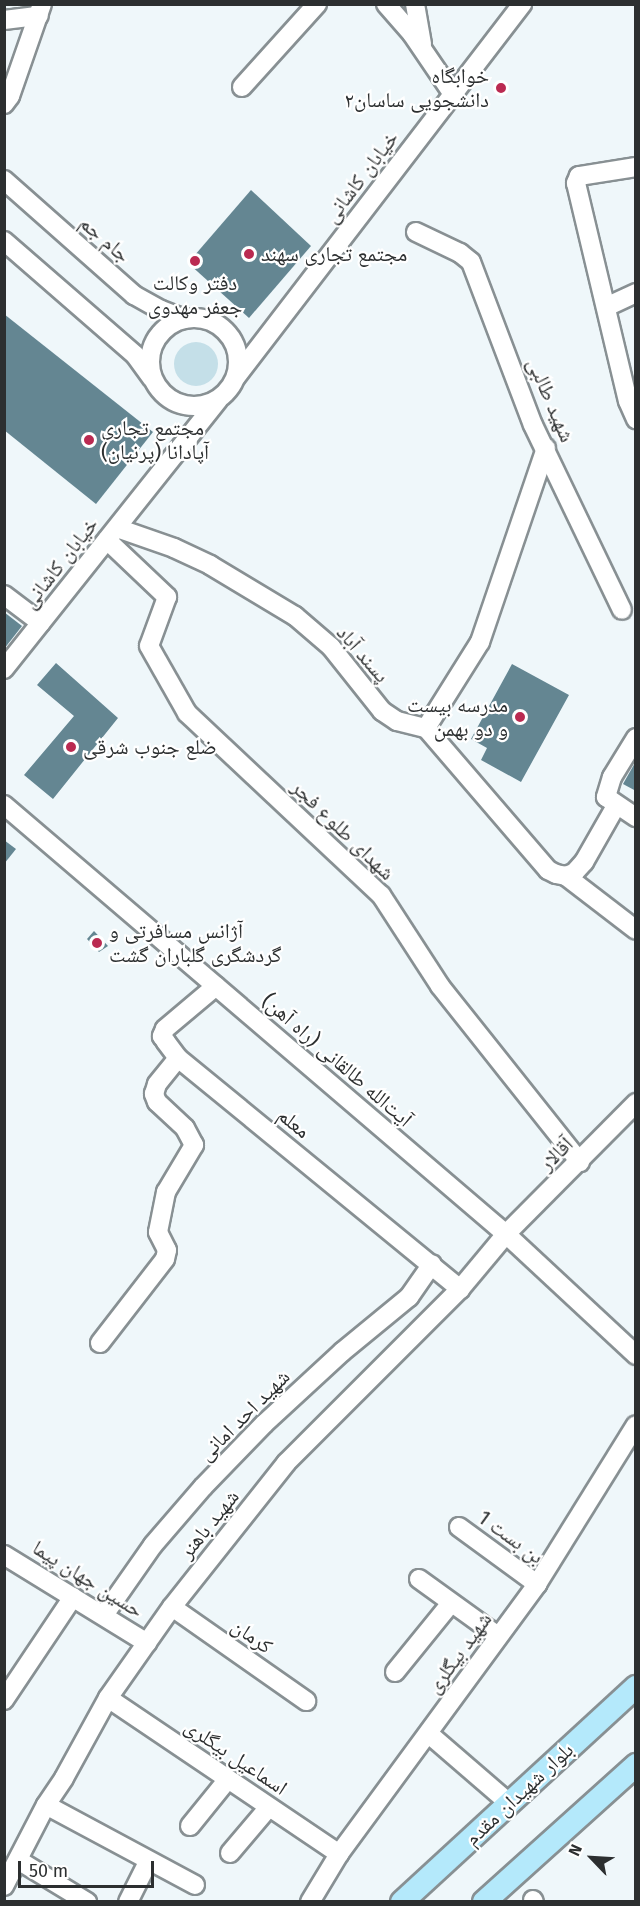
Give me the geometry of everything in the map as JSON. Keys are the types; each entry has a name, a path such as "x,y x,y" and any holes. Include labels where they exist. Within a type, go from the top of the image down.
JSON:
{"main road":[{"name":"بلوار شهیدان مقدم","path":"402,1902 636,1687"},
{"path":"484,1902 636,1765"}],"street":[{"path":"242,87 317,4"},
{"path":"386,4 423,50 453,94"},
{"path":"415,4 423,50"},
{"name":"خیابان کاشانی","path":"236,377 522,4"},
{"path":"4,20 41,10"},
{"path":"4,104 10,96 41,10"},
{"path":"636,167 579,176 576,183 628,401 636,420"},
{"name":"جام جم","path":"4,180 134,295 184,319"},
{"name":"شهید طالبی","path":"416,232 460,253 471,262 533,424 622,610"},
{"path":"4,241 135,355 160,392 172,402 188,407 204,406 218,400 230,388 236,377 237,351 224,329 214,322 199,318 184,319 164,330 151,349 149,364 152,379"},
{"path":"606,306 636,293"},
{"name":"خیابان کاشانی","path":"4,669 218,400"},
{"path":"546,448 480,642 426,728 548,870 566,876 636,930"},
{"name":"پسند آباد","path":"112,534 174,548 210,565 295,616 331,647 382,711 398,721 426,728"},
{"name":"شهدای طلوع فجر","path":"112,534 167,597 149,646 187,713 381,895 440,986 580,1162"},
{"path":"4,595 41,623"},
{"path":"636,738 612,777 607,800 636,817"},
{"name":"(راه آهن) آیت‌الله طالقانی","path":"4,805 506,1234 636,1355"},
{"path":"566,876 574,873 584,862 616,806"},
{"name":"معلم","path":"216,986 165,1029 162,1036 178,1058 460,1289"},
{"path":"100,1343 165,1259 167,1250 158,1232 166,1192 194,1145 185,1128 157,1102 154,1094 157,1083 178,1058"},
{"name":"آقالار","path":"506,1234 580,1162 636,1103"},
{"name":"شهید باهنر","path":"4,1886 46,1805 64,1778 108,1698 172,1607 286,1463 460,1289 506,1234"},
{"name":"شهید احد امانی","path":"104,1615 153,1545 203,1487 272,1416 342,1352 409,1297 432,1264"},
{"name":"شهید بیگلری","path":"310,1902 339,1854 537,1584 636,1425"},
{"name":"بن بست 1","path":"459,1527 537,1584"},
{"name":"حسین جهان پیما","path":"4,1555 147,1642"},
{"path":"419,1579 498,1636"},
{"path":"4,1700 73,1596"},
{"path":"395,1672 451,1603"},
{"name":"کرمان","path":"172,1607 306,1701"},
{"name":"اسماعیل بیگلری","path":"108,1698 339,1854"},
{"path":"429,1734 509,1803"},
{"path":"190,1826 228,1779"},
{"path":"46,1805 148,1862 195,1885"},
{"path":"231,1853 269,1807"},
{"path":"18,1860 87,1902"},
{"path":"128,1902 148,1862"}],"shaded area":[{"path":"196,342 211,349 218,364 211,379 196,386 181,379 174,364 181,349"}],"building":[{"name":"مجتمع تجاری سهند","path":"251,190 311,246 249,318 188,263"},
{"path":"4,314 153,432 96,504 4,430"},
{"path":"4,612 22,626 4,649"},
{"name":"ضلع جنوب شرقی","path":"56,663 118,718 53,799 24,775 74,716 37,685"},
{"name":"مدرسه بیست و دو بهمن","path":"512,664 569,695 521,782 481,760 487,748 471,739"},
{"path":"636,761 636,791 623,784"},
{"path":"4,840 16,849 4,864"},
{"name":"آژانس مسافرتی و گردشگری گلباران گشت","path":"94,931 108,946 99,952 87,939"}],"place":[{"name":"خوابگاه دانشجویی ساسان۲","path":"501,88"},
{"name":"مجتمع تجاری سهند","path":"249,254"},
{"name":"دفتر وکالت جعفر مهدوی","path":"195,261"},
{"name":"مجتمع تجاری آپادانا (پرنیان)","path":"89,440"},
{"name":"مدرسه بیست و دو بهمن","path":"520,717"},
{"name":"ضلع جنوب شرقی","path":"71,747"},
{"name":"آژانس مسافرتی و گردشگری گلباران گشت","path":"97,943"}]}
